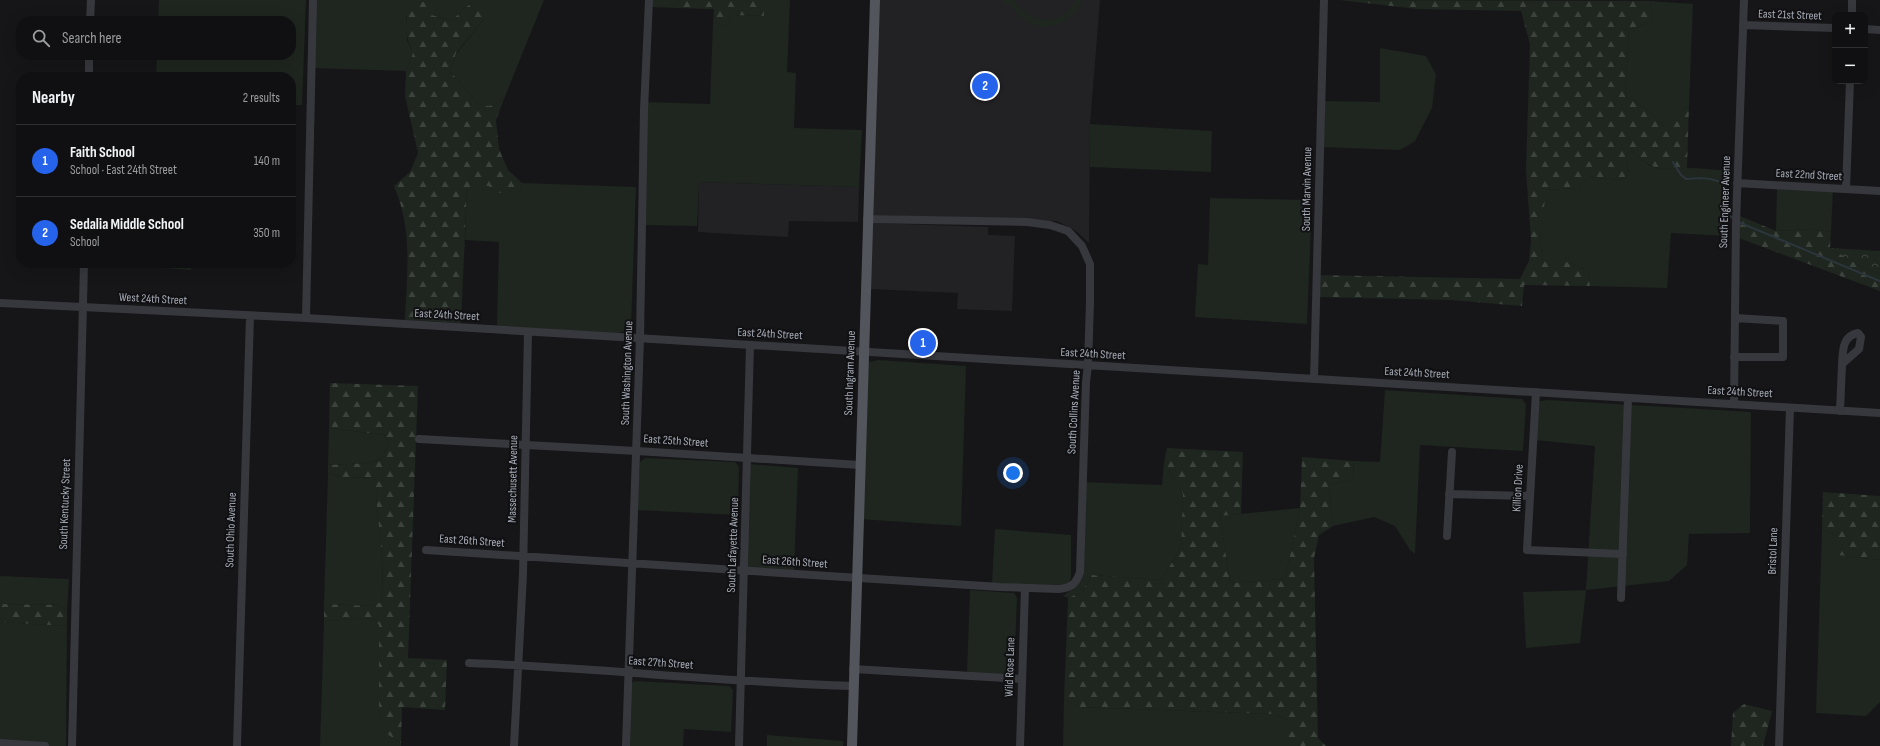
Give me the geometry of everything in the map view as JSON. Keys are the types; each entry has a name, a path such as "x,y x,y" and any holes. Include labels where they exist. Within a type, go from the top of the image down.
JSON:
{"main road":[{"name":"South Ingram Avenue","path":"852,746 852,686 857,578 875,0"}],"street":[{"path":"90,16 91,0"},
{"path":"306,318 313,0"},
{"name":"South Washington Avenue","path":"626,746 637,451 644,110 649,0"},
{"name":"South Marvin Avenue","path":"1314,379 1324,0"},
{"name":"South Engineer Avenue","path":"1734,404 1737,183 1744,0"},
{"path":"1852,0 1852,12"},
{"name":"East 21st Street","path":"1744,25 1832,28"},
{"path":"1868,29 1880,30"},
{"path":"89,72 90,60"},
{"path":"1846,189 1850,84"},
{"name":"East 22nd Street","path":"1737,183 1880,191"},
{"name":"South Collins Avenue","path":"867,219 1027,222 1050,225 1068,231 1082,246 1090,264 1088,365 1086,382 1082,498"},
{"name":"South Kentucky Street","path":"72,746 84,268"},
{"name":"West 24th Street","path":"0,303 306,318"},
{"name":"South Ohio Avenue","path":"237,746 250,316"},
{"name":"East 24th Street","path":"306,318 1880,413"},
{"path":"1734,357 1783,357 1783,320 1735,318"},
{"name":"Massechusett Avenue","path":"514,746 523,556 528,332"},
{"name":"South Lafayette Avenue","path":"739,746 750,345"},
{"path":"1840,411 1842,364"},
{"name":"Killion Drive","path":"1536,392 1527,550 1622,554"},
{"path":"1621,598 1628,398"},
{"name":"Bristol Lane","path":"1779,746 1790,408"},
{"name":"East 25th Street","path":"419,439 860,465"},
{"path":"1447,536 1452,452"},
{"path":"1449,494 1530,496"},
{"name":"East 26th Street","path":"426,550 1025,588 1068,588 1077,580 1080,572 1082,498"},
{"name":"Wild Rose Lane","path":"1020,746 1025,588"},
{"name":"East 27th Street","path":"469,663 518,665 741,681 852,686"},
{"path":"853,669 1022,679"},
{"path":"0,743 44,746"}],"shaded area":[{"path":"879,0 1100,0 1090,124 1089,243 1076,231 1057,221 873,215"},
{"path":"699,182 859,187 858,222 789,221 788,237 698,232"},
{"path":"871,223 988,227 988,235 1015,236 1012,311 957,309 958,293 869,289"}],"green space":[{"path":"159,0 306,0 302,105 296,105 296,72 156,72 157,60 296,60 296,16 158,16"},
{"path":"313,0 544,0 504,99 489,106 478,104 450,71 456,54 484,19 472,2 451,21 432,15 406,17 407,40 413,53 406,71 311,68"},
{"path":"649,0 679,0 677,8 649,7"},
{"path":"679,0 764,0 764,16 731,15 728,26 713,23 714,9 677,8"},
{"path":"764,0 790,0 787,72 796,73 794,128 862,130 859,187 699,182 697,226 644,225 647,102 710,104 713,23 728,26 731,15 764,16"},
{"path":"1003,0 1014,0 1028,14 1045,20 1054,19 1062,15 1070,9 1076,0 1083,0 1075,12 1064,22 1050,26 1042,26 1031,24 1017,13 1009,4 1003,4"},
{"path":"1340,0 1650,1 1653,21 1629,30 1625,96 1648,110 1664,127 1674,114 1689,106 1687,168 1663,169 1656,167 1645,162 1632,151 1625,155 1629,173 1621,180 1589,177 1576,188 1546,190 1540,241 1543,261 1567,262 1588,271 1590,286 1524,285 1522,306 1451,300 1317,297 1317,275 1520,279 1529,261 1531,240 1526,170 1530,44 1521,11 1417,9"},
{"path":"411,1 428,2 432,15 451,21 472,2 486,8 484,19 456,53 450,71 478,104 489,106 504,99 496,120 499,149 508,170 522,183 521,193 500,193 488,186 467,187 461,323 405,320 407,269 406,236 404,219 394,186 410,172 418,153 405,96 406,71 413,53 408,40 406,27 407,15"},
{"path":"1650,1 1693,4 1689,106 1674,115 1664,127 1648,110 1625,96 1629,30 1653,21"},
{"path":"1380,48 1426,56 1436,74 1432,108 1415,141 1400,150 1321,147 1324,101 1380,102"},
{"path":"1090,124 1212,131 1211,172 1090,167"},
{"path":"1632,151 1646,163 1657,168 1693,168 1731,171 1728,236 1671,233 1667,288 1590,286 1588,271 1567,262 1543,262 1540,241 1545,190 1576,188 1589,177 1621,180 1629,173 1625,155"},
{"path":"522,183 636,187 631,325 629,329 616,334 497,326 499,242 465,240 467,186 488,186 500,193 521,193"},
{"path":"1777,186 1833,190 1831,232 1810,229 1776,231"},
{"path":"1210,198 1312,200 1307,324 1195,317 1198,264 1208,265"},
{"path":"1740,216 1776,231 1810,229 1831,232 1830,248 1866,269 1880,274 1880,291 1739,238"},
{"path":"1830,248 1880,251 1880,274 1866,269"},
{"path":"164,268 191,268 191,270"},
{"path":"878,360 966,366 961,526 859,519 865,366 870,362"},
{"path":"330,383 418,386 408,658 447,660 445,710 402,707 401,743 384,732 379,712 379,625 369,618 324,621 324,604 372,606 381,602 383,571 377,509 376,478 342,477 328,473 328,465 369,463 382,458 389,443 384,435 329,428"},
{"path":"1385,390 1522,399 1526,404 1523,451 1420,445 1415,554 1410,550 1395,526 1374,517 1333,526 1329,485 1354,479 1353,461 1380,462"},
{"path":"1548,400 1751,412 1750,533 1689,534 1687,565 1669,581 1586,590 1595,446 1535,440 1536,404 1540,401"},
{"path":"329,428 384,435 389,443 382,458 369,463 328,465"},
{"path":"1167,448 1243,452 1241,514 1220,516 1230,583 1285,579 1300,508 1302,457 1353,461 1354,479 1329,485 1333,526 1319,535 1314,558 1318,738 1326,746 1288,746 1288,720 1274,714 1080,707 1064,700 1068,598 1082,592 1092,575 1161,580 1181,548 1183,494 1164,462"},
{"path":"645,458 735,462 739,467 738,515 637,510 640,462"},
{"path":"1164,462 1183,494 1181,548 1161,580 1092,575 1082,592 1068,598 1063,596 1075,587 1079,575 1081,482 1162,485"},
{"path":"748,464 798,468 794,570 744,567"},
{"path":"328,473 342,477 376,478 377,509 383,571 381,602 372,606 324,604"},
{"path":"1823,492 1880,496 1880,560 1838,555 1834,534 1822,529"},
{"path":"1300,508 1285,579 1230,583 1220,516"},
{"path":"995,529 1071,535 1071,578 1068,585 992,584"},
{"path":"1822,529 1834,534 1839,555 1880,560 1880,702 1866,716 1816,713"},
{"path":"0,576 69,579 67,612 59,605 0,604"},
{"path":"970,590 1014,593 1017,598 1014,672 1011,675 967,673"},
{"path":"1586,590 1580,643 1526,648 1523,592"},
{"path":"0,604 59,605 67,612 67,626 0,622"},
{"path":"369,618 379,625 379,712 384,731 401,743 401,746 320,746 324,621"},
{"path":"0,622 67,626 66,746 0,746"},
{"path":"635,681 729,686 733,690 731,732 684,729 683,746 629,746 630,684"},
{"path":"1064,700 1080,707 1274,714 1288,720 1288,746 1063,746"},
{"path":"1744,704 1772,711 1763,746 1731,746 1733,713"},
{"path":"767,735 843,741 843,746 767,746"}],"waterway":[{"path":"1673,162 1681,175 1686,179 1700,178 1722,183 1725,190 1726,213 1735,220"},
{"path":"1738,222 1880,281"}],"place":[{"name":"Sedalia Middle School","path":"985,86"},
{"name":"Faith School","path":"923,343"}]}
